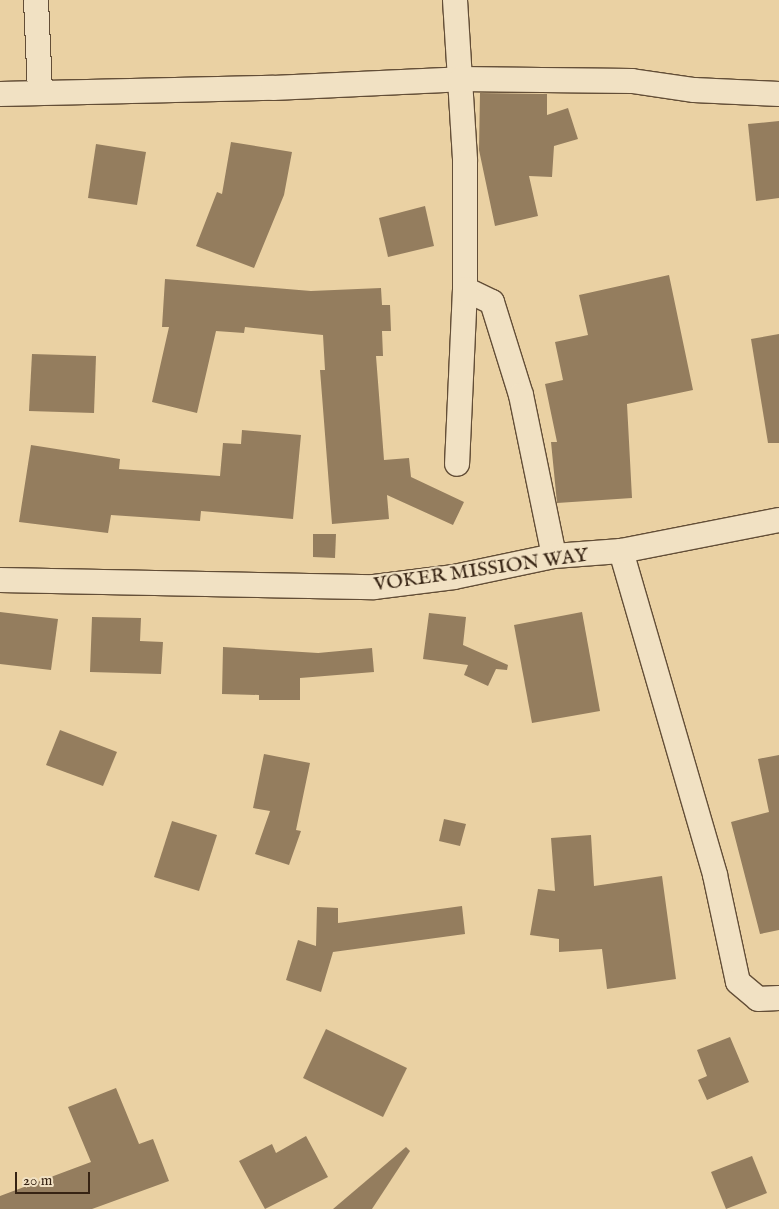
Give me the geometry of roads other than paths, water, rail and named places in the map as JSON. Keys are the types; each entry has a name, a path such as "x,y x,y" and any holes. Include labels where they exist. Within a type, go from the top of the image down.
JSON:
{"street":[{"path":"36,0 40,93"},
{"path":"455,0 461,78 465,289 457,464"},
{"path":"0,94 273,88 461,78 632,82 694,90 779,94"},
{"path":"465,289 492,302 521,395 554,556"},
{"name":"VOKER MISSION WAY","path":"0,580 374,586 454,578 554,556 621,551 779,520"},
{"path":"621,551 715,874 738,982 758,999 779,998"}]}
